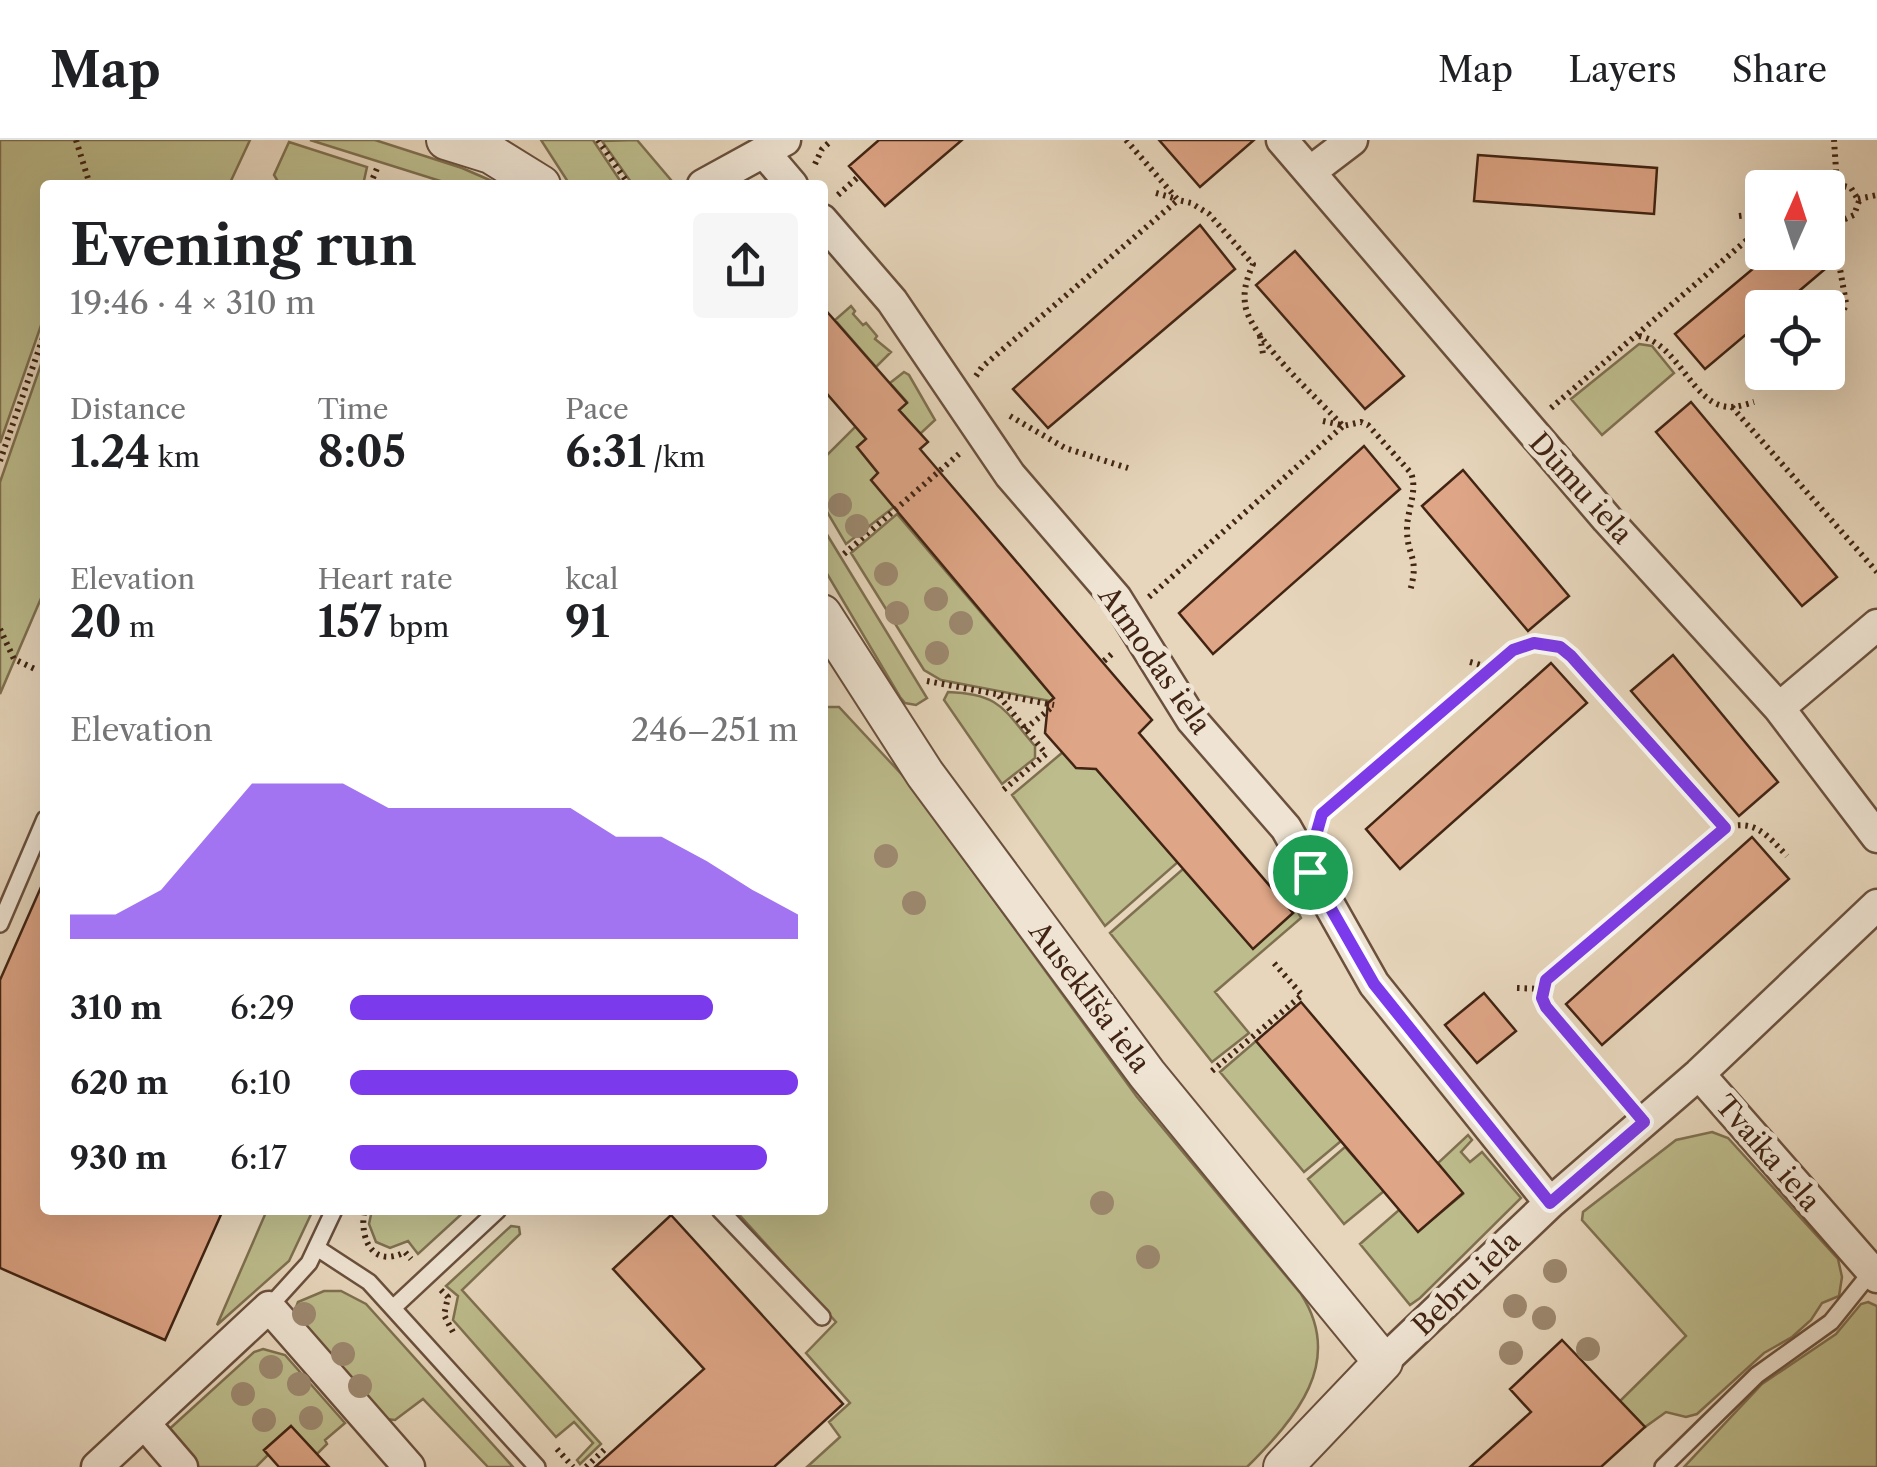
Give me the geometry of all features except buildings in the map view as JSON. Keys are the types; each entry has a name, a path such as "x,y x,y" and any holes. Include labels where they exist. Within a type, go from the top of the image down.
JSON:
{"street":[{"path":"446,140 492,147 535,180"},
{"name":"Dūmu iela","path":"1282,140 1606,519 1779,708 1877,837"},
{"path":"1310,172 1352,140"},
{"path":"712,180 774,146 803,180"},
{"name":"Atmodas iela","path":"828,211 944,374 996,456 1116,598 1192,720 1286,828 1374,984 1550,1203"},
{"name":"Auseklīša iela","path":"828,623 925,774 1147,1074 1383,1362"},
{"path":"1779,708 1877,625"},
{"name":"Bebru iela","path":"1284,1467 1383,1362 1550,1203 1699,1074 1877,905"},
{"name":"Tvaika iela","path":"1699,1074 1874,1274"},
{"path":"97,1467 269,1308 409,1467"},
{"path":"144,1424 182,1467"}],"lane":[{"path":"0,924 40,831"},
{"path":"269,1308 317,1248 332,1215"},
{"path":"394,1308 493,1215"},
{"path":"725,1215 822,1317"},
{"path":"317,1248 356,1272 394,1308 537,1467"},
{"path":"1663,1467 1758,1375 1831,1322 1874,1274"}],"path":[{"path":"76,140 88,180"},
{"path":"598,140 626,180"},
{"path":"805,180 832,140"},
{"path":"1126,140 1178,200"},
{"path":"1834,140 1835,170"},
{"path":"372,180 378,166"},
{"path":"828,206 859,176"},
{"path":"1845,185 1858,199"},
{"path":"1156,194 1202,208 1253,264 1244,302 1247,315 1260,336 1343,426"},
{"path":"1858,199 1877,195"},
{"path":"1845,219 1854,216 1858,199"},
{"path":"976,387 976,375 982,367 1178,200"},
{"path":"1739,216 1745,215"},
{"path":"1516,414 1548,411 1745,242"},
{"path":"1260,336 1264,354"},
{"path":"1638,336 1664,346 1713,401 1732,407 1754,402"},
{"path":"0,462 40,346"},
{"path":"1732,407 1877,572"},
{"path":"1000,410 1065,448 1128,468"},
{"path":"1322,420 1343,426"},
{"path":"1104,661 1151,620 1146,603 1154,588 1343,426 1360,422 1368,425 1414,482 1407,523 1416,567 1410,591"},
{"path":"844,554 959,454"},
{"path":"0,630 14,659 37,670"},
{"path":"1316,828 1322,814 1491,668 1523,644 1548,643 1560,647 1581,666 1725,828"},
{"path":"1470,662 1491,668"},
{"path":"927,681 1054,706 1026,729"},
{"path":"999,696 1046,754 1002,790"},
{"path":"1644,1122 1546,1007 1546,980 1725,828 1754,826 1787,856"},
{"path":"1212,1071 1302,995 1274,963"},
{"path":"1517,988 1543,989"},
{"path":"1561,1042 1570,1035"},
{"path":"364,1215 362,1233 370,1250 377,1256 388,1257 405,1252 448,1297 446,1322 462,1344"},
{"path":"548,1440 573,1467"},
{"path":"586,1467 605,1449"}],"shaded area":[{"path":"0,140 250,140 231,180 40,180 40,328 0,443"},
{"path":"310,140 375,140 490,180 437,180"},
{"path":"541,140 593,140 620,180 567,180"},
{"path":"637,140 671,180 629,180 602,141"},
{"path":"289,142 367,167 364,180 277,180 274,175"},
{"path":"851,306 853,314 891,352 876,367 835,320"},
{"path":"1639,344 1652,346 1674,373 1602,435 1571,399"},
{"path":"40,367 40,601 0,694 0,482"},
{"path":"904,372 935,420 920,434 899,410 907,402 890,383"},
{"path":"856,426 867,439 857,447 878,473 894,507 846,544 828,513 828,454"},
{"path":"897,514 1054,698 1050,701 941,680 924,670 851,553"},
{"path":"828,536 927,698 916,705 905,703 828,575"},
{"path":"948,692 979,696 999,706 1035,746 1035,758 1002,784 944,700"},
{"path":"828,707 839,707 905,778 1137,1097 1301,1294 1313,1319 1318,1343 1309,1388 1297,1409 1247,1467 808,1466 840,1437 829,1422 850,1403 806,1353 836,1322 740,1215 828,1215"},
{"path":"1063,752 1096,769 1178,862 1105,926 1012,795"},
{"path":"1183,869 1253,948 1293,913 1272,888 1281,879 1301,918 1215,992 1249,1033 1212,1062 1110,933"},
{"path":"1256,1041 1341,1141 1304,1172 1220,1072"},
{"path":"1712,1132 1728,1138 1838,1259 1842,1277 1839,1296 1822,1303 1792,1337 1764,1353 1697,1414 1686,1417 1666,1412 1645,1427 1620,1401 1686,1336 1582,1220 1583,1212 1676,1140"},
{"path":"1468,1135 1472,1140 1461,1152 1470,1162 1482,1152 1521,1198 1410,1305 1360,1244 1399,1210 1418,1231 1463,1194 1438,1163"},
{"path":"1345,1147 1384,1191 1344,1224 1308,1179"},
{"path":"265,1215 311,1215 289,1261 217,1325"},
{"path":"371,1215 461,1215 418,1254 408,1241 390,1248 376,1242 369,1224"},
{"path":"511,1226 519,1227 520,1234 462,1290 601,1444 580,1464 577,1460 593,1443 574,1422 556,1437 453,1320 458,1296 446,1286"},
{"path":"324,1291 341,1291 366,1304 513,1467 488,1467 423,1399 395,1420 386,1419 294,1313 298,1302"},
{"path":"1861,1304 1877,1306 1877,1467 1684,1467 1762,1384 1836,1334"},
{"path":"263,1349 285,1355 345,1423 325,1440 327,1444 317,1454 291,1426 264,1450 268,1455 256,1467 187,1467 165,1433 254,1352"}],"route":[{"path":"1548,643 1571,656 1725,828 1546,980 1542,998 1546,1007 1644,1122 1550,1203 1374,984 1310,872 1328,857 1316,835 1322,814 1523,644 1548,643"}]}
